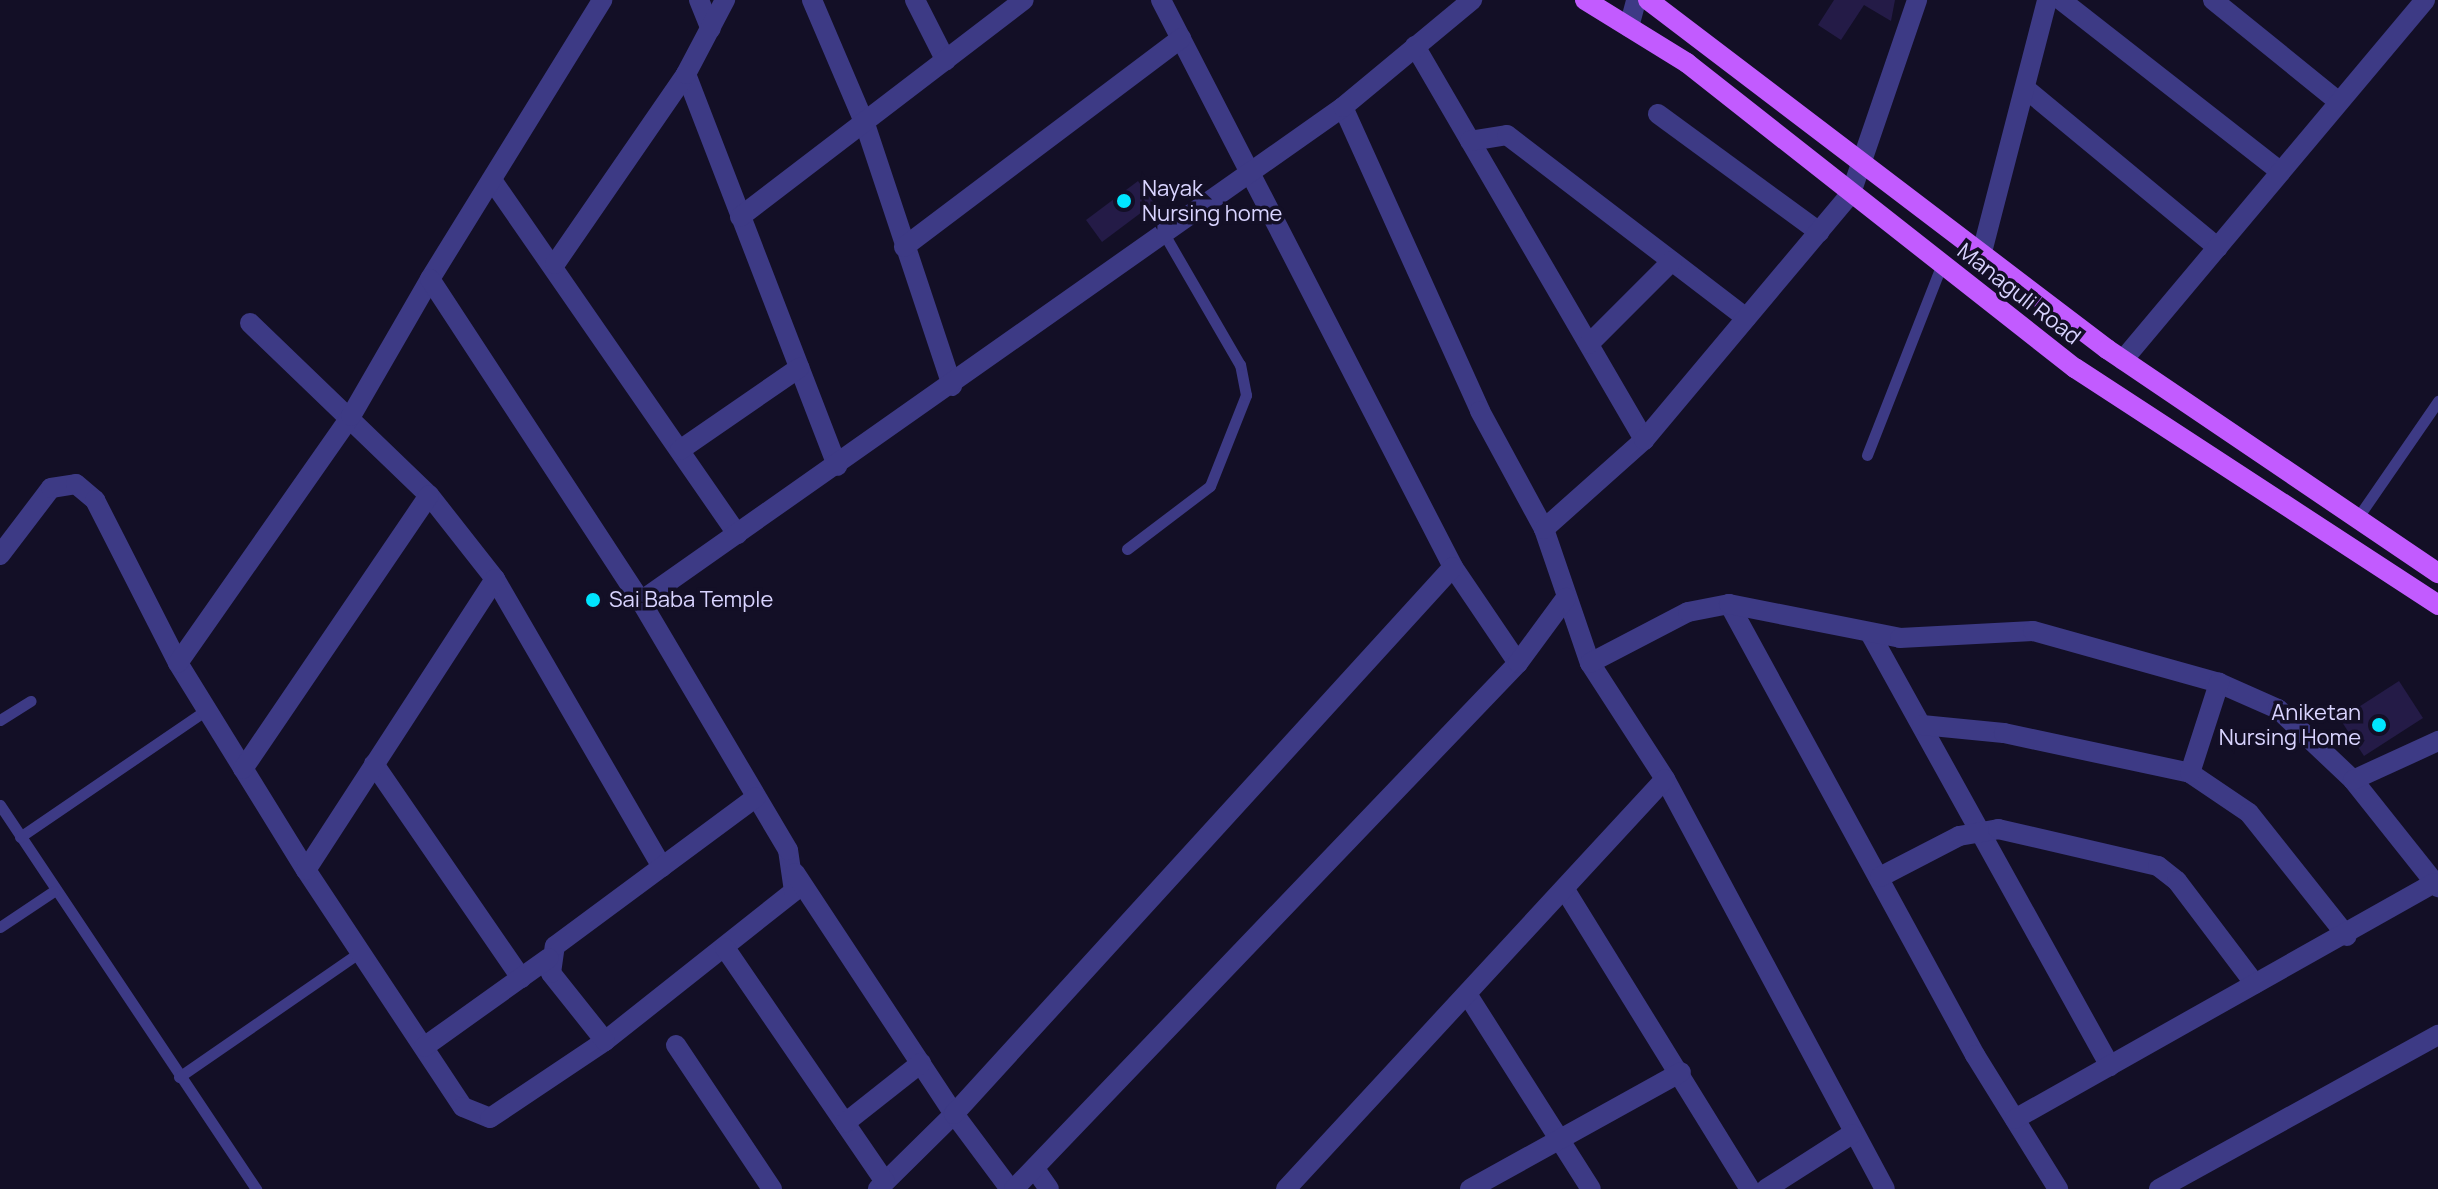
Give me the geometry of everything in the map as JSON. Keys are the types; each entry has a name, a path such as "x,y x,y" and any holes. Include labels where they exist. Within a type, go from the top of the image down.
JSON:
{"main road":[{"name":"Managuli Road","path":"1585,0 1687,63 2106,390 2438,605"},
{"name":"Managuli Road","path":"1648,0 1865,160 2123,360 2438,573"}],"street":[{"path":"178,663 351,416 430,279 602,0"},
{"path":"699,0 711,29"},
{"path":"555,264 686,74 725,0"},
{"path":"812,0 865,124 952,386"},
{"path":"915,0 946,61"},
{"path":"740,217 1024,0"},
{"path":"1161,0 1453,567 1518,663"},
{"path":"641,601 952,386 1343,107 1472,0"},
{"path":"1629,27 1636,0"},
{"path":"1544,529 1644,440 1851,193 1865,160 1917,0"},
{"path":"1982,252 2047,0"},
{"path":"2061,0 2281,172"},
{"path":"2213,0 2339,102"},
{"path":"2123,360 2425,0"},
{"path":"904,247 1181,38"},
{"path":"1415,46 1644,440"},
{"path":"686,74 837,466"},
{"path":"2026,89 2218,248"},
{"path":"1343,107 1473,397 1544,529 1590,663 1665,779 1852,1134 1885,1189"},
{"path":"1658,114 1819,232"},
{"path":"1470,141 1507,135 1746,318"},
{"path":"492,180 555,264 737,534"},
{"path":"1589,344 1672,261"},
{"path":"430,279 641,601 756,797 795,873 954,1114 1012,1189 1035,1169 1518,663 1566,598"},
{"path":"250,323 351,416 429,495 495,579 662,867"},
{"path":"680,450 799,368"},
{"path":"0,555 51,488 76,484 95,500 178,663 306,870 463,1107 490,1118 605,1041 780,908 794,891 795,873"},
{"path":"243,769 429,495"},
{"path":"725,948 845,1123 881,1186 954,1114 1453,567"},
{"path":"306,870 495,579"},
{"path":"1590,663 1688,612 1729,604 1871,635 2033,631 2219,683 2278,709 2353,780 2436,885 2015,1119"},
{"path":"1729,604 2015,1119 2058,1189"},
{"path":"1871,635 1984,829 2110,1066"},
{"path":"2190,773 2219,683"},
{"path":"1922,725 2004,733 2190,773 2249,813 2347,936"},
{"path":"2353,780 2438,741"},
{"path":"374,764 521,978"},
{"path":"1286,1189 1567,893 1665,779"},
{"path":"424,1047 549,958 555,946 756,797"},
{"path":"1880,877 1984,829 2158,866 2177,881 2255,984"},
{"path":"1567,893 1681,1072 1750,1189"},
{"path":"549,958 551,973 605,1041"},
{"path":"1469,997 1591,1189"},
{"path":"2159,1189 2438,1035"},
{"path":"676,1045 772,1189"},
{"path":"845,1123 921,1063"},
{"path":"1470,1189 1681,1072"},
{"path":"1766,1189 1852,1134"},
{"path":"1035,1169 1049,1189"}],"lane":[{"path":"1127,549 1210,486 1246,395 1240,365 1164,234"},
{"path":"1867,455 1942,264"},
{"path":"2356,520 2438,401"},
{"path":"0,720 30,701"},
{"path":"20,837 206,710"},
{"path":"0,805 54,891 256,1189"},
{"path":"0,927 54,891"},
{"path":"179,1077 360,952"}],"building":[{"path":"1834,0 1895,0 1891,21 1864,5 1841,40 1818,25"},
{"path":"1138,181 1154,203 1102,242 1086,220"},
{"path":"2399,681 2423,718 2364,756 2340,719"}],"place":[{"name":"Nayak Nursing home","path":"1124,201"},
{"name":"Sai Baba Temple","path":"593,600"},
{"name":"Aniketan Nursing Home","path":"2379,725"}]}
